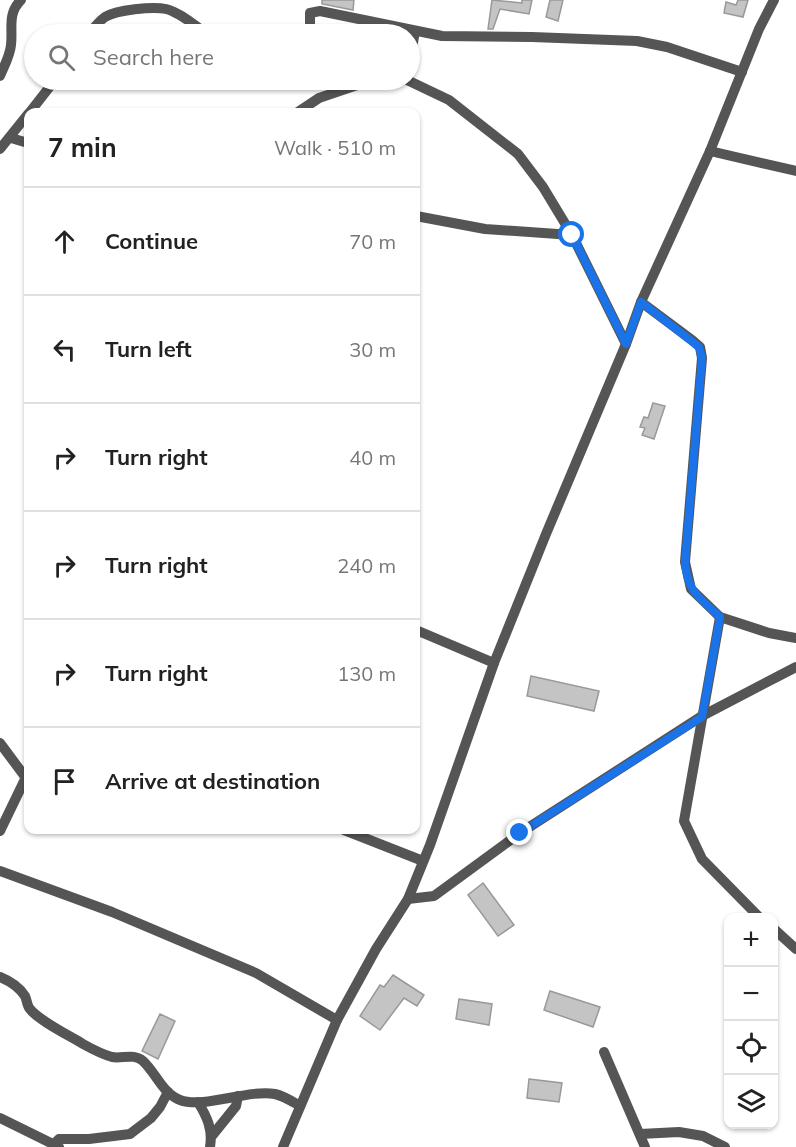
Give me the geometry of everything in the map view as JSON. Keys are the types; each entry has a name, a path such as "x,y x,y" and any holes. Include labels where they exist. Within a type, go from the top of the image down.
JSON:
{"street":[{"path":"0,76 12,42 10,20 13,10 21,0"},
{"path":"283,1147 337,1020 376,949 408,899 494,663 569,477 626,344 641,302 710,151 759,29 774,0"},
{"path":"96,24 107,15 160,8 174,12 192,24"},
{"path":"309,24 310,13 315,10 382,24"},
{"path":"420,32 442,36 637,41 667,47 742,72"},
{"path":"420,86 449,100 518,154 543,187 572,235 626,344"},
{"path":"33,108 47,90"},
{"path":"304,108 319,98 343,90"},
{"path":"0,149 24,120"},
{"path":"11,138 24,142"},
{"path":"710,151 796,171"},
{"path":"420,217 485,229 572,235"},
{"path":"641,302 699,347 702,358 685,568 691,589 720,617 769,633 796,638"},
{"path":"720,617 684,821 702,859 755,913"},
{"path":"420,632 494,663"},
{"path":"408,899 434,896 520,833 702,716 796,667"},
{"path":"0,743 24,772"},
{"path":"0,831 24,782"},
{"path":"354,834 423,861"},
{"path":"0,871 112,912 256,973 337,1020"},
{"path":"778,932 796,948"},
{"path":"0,977 18,987 26,998 28,1008 40,1018 101,1054 115,1057 132,1056 142,1060 168,1092 181,1100 198,1102 238,1096 277,1095 300,1106"},
{"path":"604,1052 645,1147"},
{"path":"0,1118 57,1146 59,1139 89,1139 130,1134 151,1118 168,1092"},
{"path":"210,1142 236,1106 238,1096"},
{"path":"198,1102 207,1116 210,1142"},
{"path":"640,1134 679,1132 702,1136 725,1147"}],"building":[{"path":"322,0 354,0 353,10 322,4"},
{"path":"492,0 522,3 522,0 532,0 529,14 500,9 493,29 488,29"},
{"path":"550,0 563,0 558,21 546,17"},
{"path":"738,0 748,0 743,17 724,13 726,2 736,5"},
{"path":"653,403 665,406 654,439 642,435 645,428 640,427 644,417 648,418"},
{"path":"531,676 599,691 594,711 527,696"},
{"path":"483,883 514,925 498,936 468,895"},
{"path":"393,975 424,995 417,1006 404,998 380,1030 360,1016 380,985 384,987"},
{"path":"550,991 600,1007 593,1027 544,1010"},
{"path":"459,999 492,1004 489,1025 456,1019"},
{"path":"160,1014 175,1021 158,1059 142,1051"},
{"path":"529,1079 562,1083 559,1102 527,1098"}],"route":[{"path":"520,833 702,717 720,617 691,589 685,562 702,358 699,347 641,302 626,344 572,235"}]}
